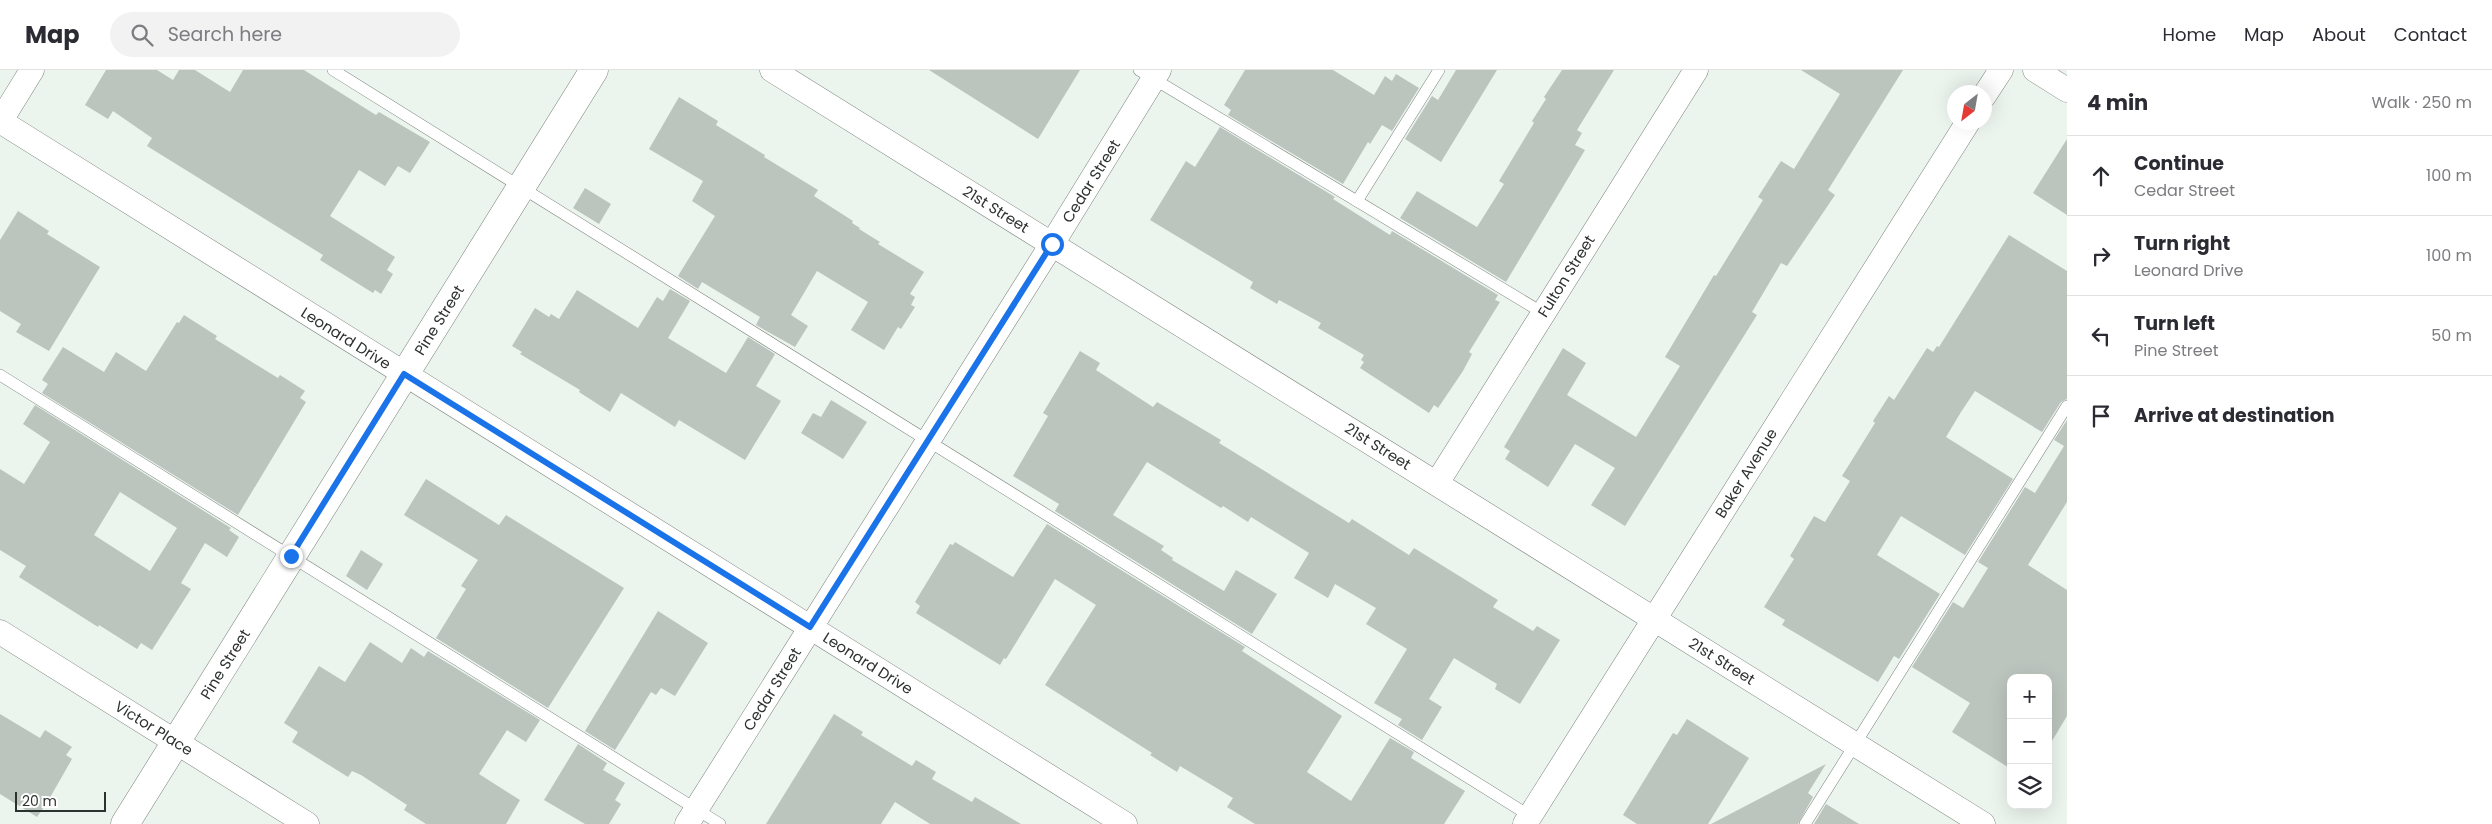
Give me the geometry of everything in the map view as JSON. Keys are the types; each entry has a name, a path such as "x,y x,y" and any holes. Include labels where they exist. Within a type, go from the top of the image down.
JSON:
{"street":[{"path":"0,121 32,70"},
{"name":"Pine Street","path":"124,824 177,742 594,70"},
{"name":"21st Street","path":"772,70 1983,824"},
{"name":"Fulton Street","path":"1437,483 1696,70"},
{"path":"1991,85 2001,70"},
{"path":"2035,70 2067,90"},
{"name":"Cedar Street","path":"692,817 1052,244 1150,73"},
{"name":"Leonard Drive","path":"0,121 1125,824"},
{"name":"Baker Avenue","path":"1527,820 1963,130"},
{"name":"Victor Place","path":"0,632 307,824"}],"lane":[{"path":"333,70 928,441 1527,820"},
{"path":"1358,202 1439,70"},
{"path":"1150,73 1358,202 1543,313"},
{"path":"0,375 291,556 692,817 720,824"},
{"path":"1805,824 2067,406"}],"building":[{"path":"106,70 157,70 173,80 179,70 195,70 230,92 243,70 304,70 376,115 379,112 430,142 410,173 398,166 385,186 359,170 330,216 395,257 387,270 393,274 381,294 375,290 373,293 320,260 323,255 147,146 152,138 113,111 108,119 85,105"},
{"path":"929,70 1080,70 1038,139"},
{"path":"1245,70 1333,70 1374,95 1385,76 1392,81 1396,74 1419,88 1392,131 1382,125 1370,144 1368,142 1343,184 1228,115 1231,110 1224,105"},
{"path":"1456,70 1497,70 1441,162 1405,139 1432,96 1438,100"},
{"path":"1562,70 1614,70 1577,130 1582,133 1575,145 1585,150 1506,282 1400,218 1417,191 1477,227 1504,184 1499,181 1534,123 1532,121 1546,99 1544,97"},
{"path":"1801,70 1903,70 1828,190 1835,195 1787,266 1781,263 1752,312 1757,315 1625,526 1591,505 1615,468 1575,444 1548,487 1505,459 1510,451 1504,447 1563,348 1586,363 1567,395 1636,437 1680,366 1665,357 1714,275 1716,276 1763,200 1758,197 1781,161 1794,169 1840,94"},
{"path":"679,97 718,121 716,125 818,190 814,196 853,221 852,223 859,229 880,242 878,244 924,272 910,294 915,297 911,305 915,307 901,329 898,327 884,350 851,330 868,302 817,271 791,315 808,326 795,347 756,325 760,317 702,282 698,289 678,276 715,216 692,201 703,181 649,149"},
{"path":"1220,127 1335,197 1333,199 1390,235 1392,231 1498,295 1495,300 1500,302 1469,352 1472,354 1463,371 1438,408 1434,405 1429,413 1360,368 1364,362 1361,360 1364,355 1318,328 1321,323 1279,300 1277,304 1250,288 1253,282 1150,220 1186,161 1195,167"},
{"path":"2067,139 2067,215 2033,193"},
{"path":"585,188 611,204 599,224 573,208"},
{"path":"18,211 49,231 47,234 100,267 49,351 16,332 21,324 0,311 0,240"},
{"path":"2009,235 2067,271 2067,399 2061,402 2042,432 1975,391 1946,437 2013,479 1965,555 1901,516 1877,555 1940,594 1899,659 1894,656 1878,682 1782,625 1785,620 1764,607 1794,559 1790,556 1814,516 1825,522 1850,481 1842,476 1875,423 1873,421 1889,396 1894,400 1927,348 1933,352 1937,346 1939,347"},
{"path":"670,289 690,301 668,338 726,373 748,337 775,354 756,386 781,401 745,460 679,420 675,427 621,393 610,412 579,392 580,390 520,354 522,352 512,346 535,308 549,317 551,314 559,319 577,290 638,328 657,297 663,301"},
{"path":"184,315 217,336 215,339 278,378 280,375 305,391 300,398 306,402 238,515 42,393 48,384 42,380 63,347 104,372 116,352 146,371 177,322 179,323"},
{"path":"1080,351 1100,363 1096,370 1153,407 1157,402 1221,440 1219,443 1349,523 1352,519 1409,555 1414,548 1498,600 1493,607 1533,631 1537,626 1560,640 1520,704 1495,689 1497,684 1454,658 1429,699 1442,707 1422,740 1398,725 1402,719 1374,703 1407,649 1366,624 1376,608 1335,584 1328,598 1294,578 1309,553 1251,517 1248,522 1223,506 1221,508 1147,462 1113,515 1164,546 1161,550 1173,558 1172,560 1224,591 1236,570 1277,594 1252,634 1055,511 1059,504 1013,476 1048,416 1043,413"},
{"path":"831,400 867,422 843,459 801,433 813,413 821,417"},
{"path":"35,405 231,528 229,530 239,537 227,557 205,543 181,583 191,589 152,650 141,643 137,649 99,625 98,627 19,577 26,566 0,550 0,469 24,484 50,442 23,424","holes":["120,492 177,528 150,571 94,535"]},
{"path":"2067,420 2067,502 2028,565 2067,590 2067,716 2052,741 2052,674 2007,674 2007,766 1952,732 1970,703 1912,667 1953,602 1963,608 1988,568 1978,562 2025,487 2035,493 2064,446 2054,440"},
{"path":"426,479 499,525 506,515 624,588 548,708 436,638 466,589 461,586 478,560 404,515"},
{"path":"1047,524 1245,647 1242,651 1342,716 1307,772 1351,801 1390,738 1414,752 1411,758 1465,791 1444,824 1255,824 1227,807 1233,798 1180,766 1177,772 1150,755 1152,753 1045,685 1096,605 1055,579 1006,659 1004,658 1000,665 916,613 920,606 915,602 950,544 953,545 955,542 1013,577"},
{"path":"361,550 383,564 367,590 346,576"},
{"path":"658,611 708,643 675,696 661,688 656,695 651,692 615,750 585,731"},
{"path":"370,642 402,663 411,648 424,657 428,651 540,720 526,742 507,730 479,774 520,800 506,824 426,824 404,810 407,805 361,775 352,771 348,777 292,742 298,732 284,723 319,666 345,682"},
{"path":"0,714 40,738 45,730 72,747 66,755 72,759 37,817 0,794"},
{"path":"834,714 863,732 861,735 912,766 916,760 936,772 932,779 972,802 975,797 1021,824 930,824 895,802 881,824 766,824"},
{"path":"1687,719 1749,758 1708,824 1637,824 1623,815 1673,733 1677,735"},
{"path":"578,744 607,763 603,770 625,783 615,800 621,804 609,824 585,824 544,800"},
{"path":"1826,764 1808,793 1813,797 1798,824 1711,824"},
{"path":"1826,804 1859,824 1814,824"}],"route":[{"path":"291,556 404,374 810,627 1052,244"}]}
